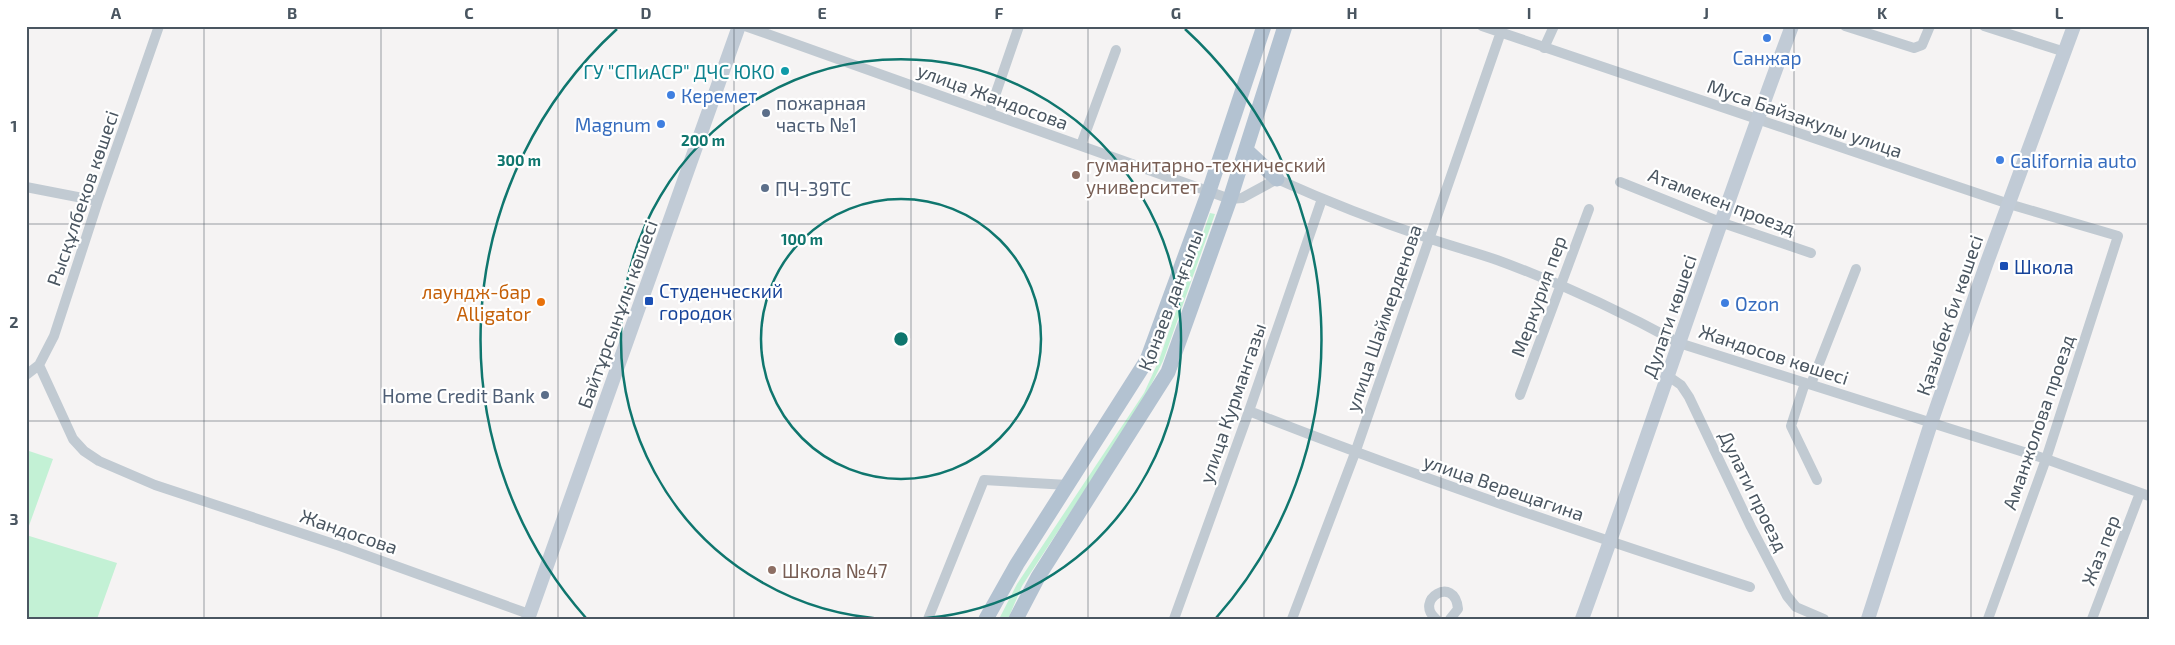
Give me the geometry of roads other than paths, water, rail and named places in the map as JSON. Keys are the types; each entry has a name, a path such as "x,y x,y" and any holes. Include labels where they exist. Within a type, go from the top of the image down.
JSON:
{"main road":[{"name":"Байтұрсынұлы көшесі","path":"529,616 739,26"},
{"name":"Қонаев даңғылы","path":"986,619 1016,564 1147,360 1215,174 1264,26"},
{"name":"Қонаев даңғылы","path":"1016,619 1038,577 1168,372 1230,199 1285,26"},
{"name":"Дулати көшесі","path":"1582,619 1720,222 1792,26"},
{"name":"Қазыбек би көшесі","path":"1868,619 1931,424 1986,265 2074,26"},
{"path":"1246,150 1276,179"}],"street":[{"name":"Рысқұлбеков көшесі","path":"26,375 39,365 54,336 98,201 159,26"},
{"name":"улица Жандосова","path":"745,26 1230,199"},
{"path":"989,113 1019,26"},
{"name":"Муса Байзакулы улица","path":"1482,26 1501,30 1544,48 2009,204 2118,236"},
{"path":"1544,48 1554,26"},
{"path":"1845,26 1918,48 1922,45 1930,26"},
{"path":"1984,26 2065,52"},
{"name":"улица Шаймерденова","path":"1292,619 1355,453 1501,30"},
{"path":"1080,145 1116,50"},
{"path":"1230,199 1242,198 1276,179"},
{"name":"Жандосов көшесі","path":"1276,179 1322,199 1428,238 1495,259 1560,285 1627,315 1679,342 1931,424 2046,459 2145,495"},
{"name":"Атамекен проезд","path":"1620,182 1720,222 1811,253"},
{"path":"26,187 98,201"},
{"name":"улица Курмангазы","path":"1174,619 1249,411 1322,199"},
{"name":"Меркурия пер","path":"1520,395 1589,209"},
{"name":"Аманжолова проезд","path":"1988,619 2046,459 2118,236"},
{"path":"1818,480 1791,426 1856,269"},
{"name":"Жандосова","path":"39,365 72,439 84,451 99,461 155,485 340,546 529,616"},
{"name":"Дулати проезд","path":"1668,376 1681,385 1689,397 1751,527 1787,596 1796,607 1824,619"},
{"name":"улица Верещагина","path":"1249,411 1355,453 1610,542 1750,587"},
{"path":"928,619 984,480 1068,485"},
{"name":"Жаз пер","path":"2092,619 2145,495"},
{"path":"1436,619 1429,607 1430,599 1438,593 1445,591 1451,593 1458,600 1458,609 1450,619"}],"place":[{"name":"Санжар","path":"1767,38"},
{"name":"ГУ \"СПиАСР\" ДЧС ЮКО","path":"785,71"},
{"name":"Керемет","path":"671,95"},
{"name":"пожарная часть №1","path":"766,113"},
{"name":"Magnum","path":"661,124"},
{"name":"California auto","path":"2000,160"},
{"name":"гуманитарно-технический университет","path":"1076,175"},
{"name":"ПЧ-39ТС","path":"765,188"},
{"name":"Школа","path":"2004,266"},
{"name":"Студенческий городок","path":"649,301"},
{"name":"лаундж-бар Alligator","path":"541,302"},
{"name":"Ozon","path":"1725,303"},
{"name":"Home Credit Bank","path":"545,395"},
{"name":"Школа №47","path":"772,570"}]}
